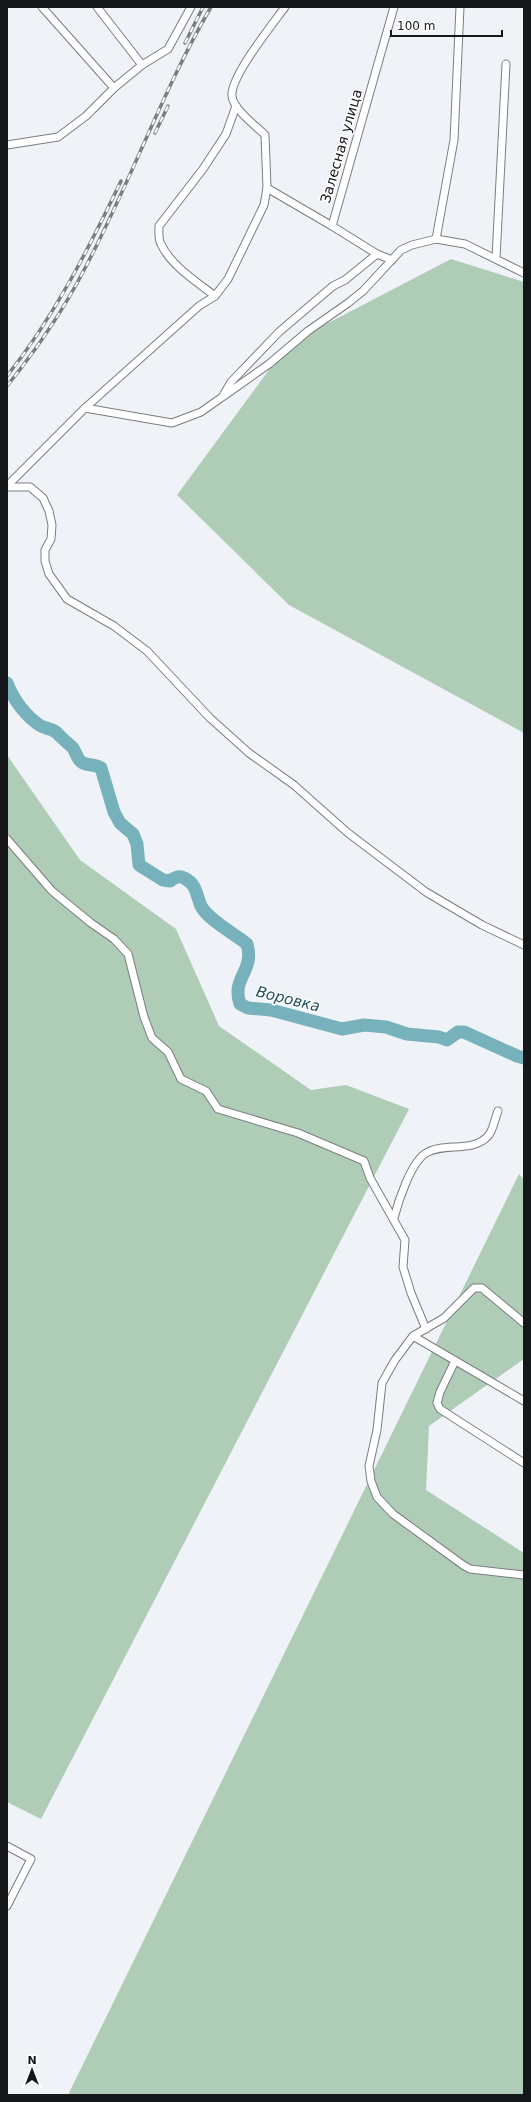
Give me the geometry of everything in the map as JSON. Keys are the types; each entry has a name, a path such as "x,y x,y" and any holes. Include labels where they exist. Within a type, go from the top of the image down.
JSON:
{"street":[{"path":"42,7 114,88"},
{"path":"97,7 142,65"},
{"path":"7,145 58,137 86,116 114,88 142,65 168,49 191,7"},
{"path":"7,486 85,408 199,306 215,296 228,279 264,205 267,188 265,135 236,106 232,96 237,77 285,7"},
{"name":"Залесная улица","path":"392,260 377,254 332,226 394,7"},
{"path":"436,238 454,140 460,7"},
{"path":"496,258 506,64"},
{"path":"215,296 192,278 169,256 160,244 159,226 203,168 226,134 236,106"},
{"path":"267,188 332,226"},
{"path":"85,408 172,424 202,412 363,291 401,250 436,238 465,244 524,273"},
{"path":"222,398 231,382 279,332 333,286 345,280 377,254"},
{"path":"7,486 30,486 43,498 49,511 52,525 51,539 45,550 45,561 49,574 67,598 114,626 147,651 210,718 249,753 294,785 348,833 426,892 482,925 524,945"},
{"path":"7,839 52,891 91,923 114,939 128,954 144,1017 152,1038 168,1052 181,1079 206,1091 218,1109 298,1133 364,1161 370,1178 394,1218 405,1240 403,1267 411,1293 426,1329"},
{"path":"394,1218 411,1171 426,1153 452,1146 475,1145 488,1136 498,1111"},
{"path":"524,1323 482,1288 474,1288 444,1318 413,1336 395,1360 382,1383 377,1430 369,1466 371,1481 377,1497 393,1514 462,1565 470,1568 524,1575"},
{"path":"413,1336 524,1401"},
{"path":"455,1360 440,1392 437,1404 440,1409 524,1463"},
{"path":"7,1846 31,1859 7,1906"}],"green space":[{"path":"451,259 524,282 524,733 289,605 177,495 288,344"},
{"path":"7,755 80,860 176,929 219,1026 311,1090 346,1085 409,1109 41,1819 7,1802"},
{"path":"519,1174 524,1180 524,1359 429,1426 426,1490 524,1553 524,2095 68,2095"}],"waterway":[{"name":"Воровка","path":"7,683 16,701 30,718 41,726 56,732 73,748 81,762 101,768 114,812 120,823 133,834 137,844 139,865 163,880 170,881 178,877 188,880 196,890 204,911 215,922 247,944 249,954 248,961 238,987 240,1004 248,1008 271,1010 342,1029 364,1025 386,1027 407,1034 439,1037 447,1040 458,1032 464,1032 524,1058"}],"railway":[{"path":"185,43 203,7"},
{"path":"7,386 48,330 76,285 101,237 177,71 211,7"},
{"path":"155,133 168,106"},
{"path":"7,376 40,330 70,282 121,181"}]}
